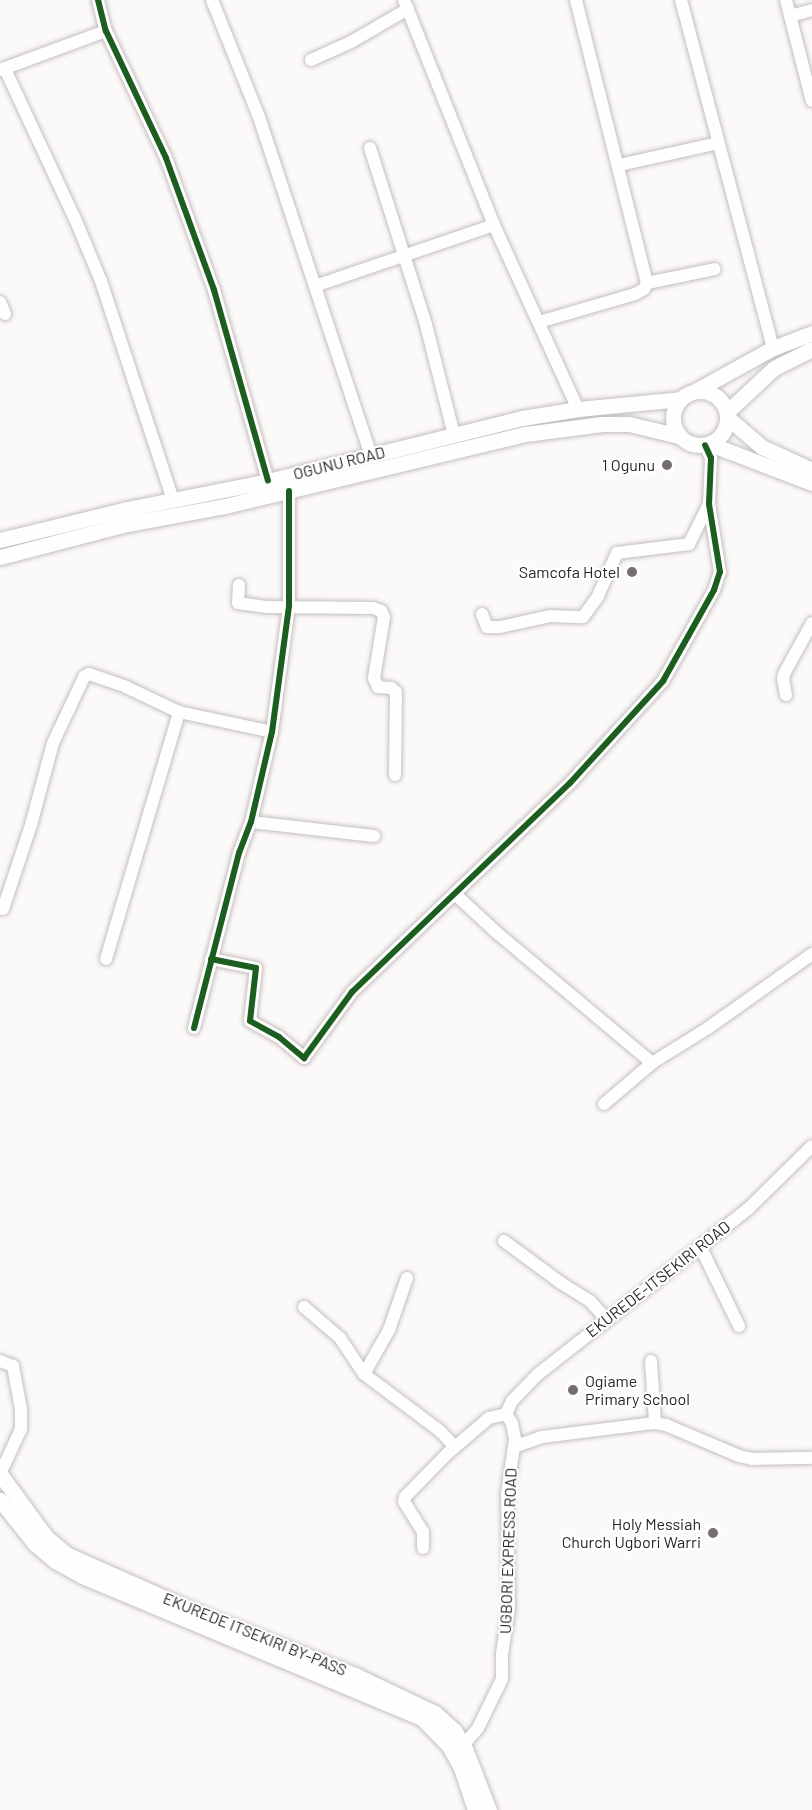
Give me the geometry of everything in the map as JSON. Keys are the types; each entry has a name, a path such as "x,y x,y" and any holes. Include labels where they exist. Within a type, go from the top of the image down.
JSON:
{"main road":[{"path":"812,333 773,348 681,399 673,413 675,429 679,436 691,444 708,445 812,483"},
{"path":"708,445 723,434 728,415 774,368 812,349"},
{"path":"695,391 716,395 728,415 762,447 812,470"},
{"name":"OGUNU ROAD","path":"0,557 127,524 289,491 371,454 522,418 578,409 681,399"},
{"name":"OGUNU ROAD","path":"0,540 173,500 525,434 602,424 629,424 679,436"},
{"name":"EKUREDE ITSEKIRI BY-PASS","path":"0,1474 46,1537 66,1554 199,1613 398,1694 435,1713 454,1730 475,1810"},
{"name":"EKUREDE ITSEKIRI BY-PASS","path":"0,1500 35,1544 55,1562 159,1609 422,1718 459,1750 489,1810"}],"street":[{"path":"98,0 106,31 166,158 214,290 268,481"},
{"path":"212,0 259,117 371,454"},
{"path":"539,322 635,294 644,289 647,283 576,0"},
{"path":"681,0 773,348"},
{"path":"786,0 812,101"},
{"path":"311,60 351,42 406,4 494,225 578,409"},
{"path":"789,16 812,10"},
{"path":"106,31 2,70 76,220 100,281 173,500"},
{"path":"619,165 718,142"},
{"path":"370,148 426,325 454,435"},
{"path":"315,286 494,225"},
{"path":"647,283 715,269"},
{"path":"212,959 256,968 250,1021 279,1037 304,1058 352,992 570,783 663,681 700,617 720,572 709,504 711,458 708,445"},
{"path":"194,1028 239,853 251,822 272,732 290,606 289,491"},
{"path":"482,614 487,627 524,623 550,616 583,617 598,596 616,553 621,550 689,544 709,504"},
{"path":"238,585 238,603 373,608 381,611 384,617 374,678 378,687 391,688 396,692 395,775"},
{"path":"786,694 783,678 785,672 812,623"},
{"path":"3,909 31,825 52,743 84,677 89,674 97,675 179,712 272,732"},
{"path":"106,959 179,712"},
{"path":"251,822 374,836"},
{"path":"456,894 514,947 652,1063"},
{"path":"604,1104 652,1063 708,1028 812,954"},
{"name":"EKUREDE-ITSEKIRI ROAD","path":"506,1414 512,1401 537,1375 749,1208 812,1146"},
{"path":"504,1241 561,1283 590,1301 606,1319"},
{"path":"700,1248 739,1326"},
{"path":"364,1374 389,1330 407,1278"},
{"path":"304,1307 340,1338 364,1374 440,1431 455,1447"},
{"path":"0,1361 13,1366 21,1409 21,1429 0,1474"},
{"path":"651,1361 655,1423"},
{"path":"423,1548 423,1532 404,1502 405,1497 455,1447 489,1418 506,1414"},
{"name":"UGBORI EXPRESS ROAD","path":"459,1750 478,1728 502,1679 502,1654 508,1608 507,1494 514,1447 514,1432 506,1414"},
{"path":"514,1447 542,1437 655,1423 666,1425 739,1456 752,1459 812,1458"}],"cycle path":[{"path":"98,0 106,31 166,158 214,290 268,481"},
{"path":"211,959 256,968 250,1021 279,1037 304,1058 352,992 570,783 663,681 714,590 720,572 709,504 711,458 705,445"},
{"path":"194,1028 239,853 251,822 272,732 289,606 289,491"}],"place":[{"name":"1 Ogunu","path":"667,465"},
{"name":"Samcofa Hotel","path":"632,572"},
{"name":"Ogiame Primary School","path":"573,1390"},
{"name":"Holy Messiah Church Ugbori Warri","path":"713,1533"}]}
